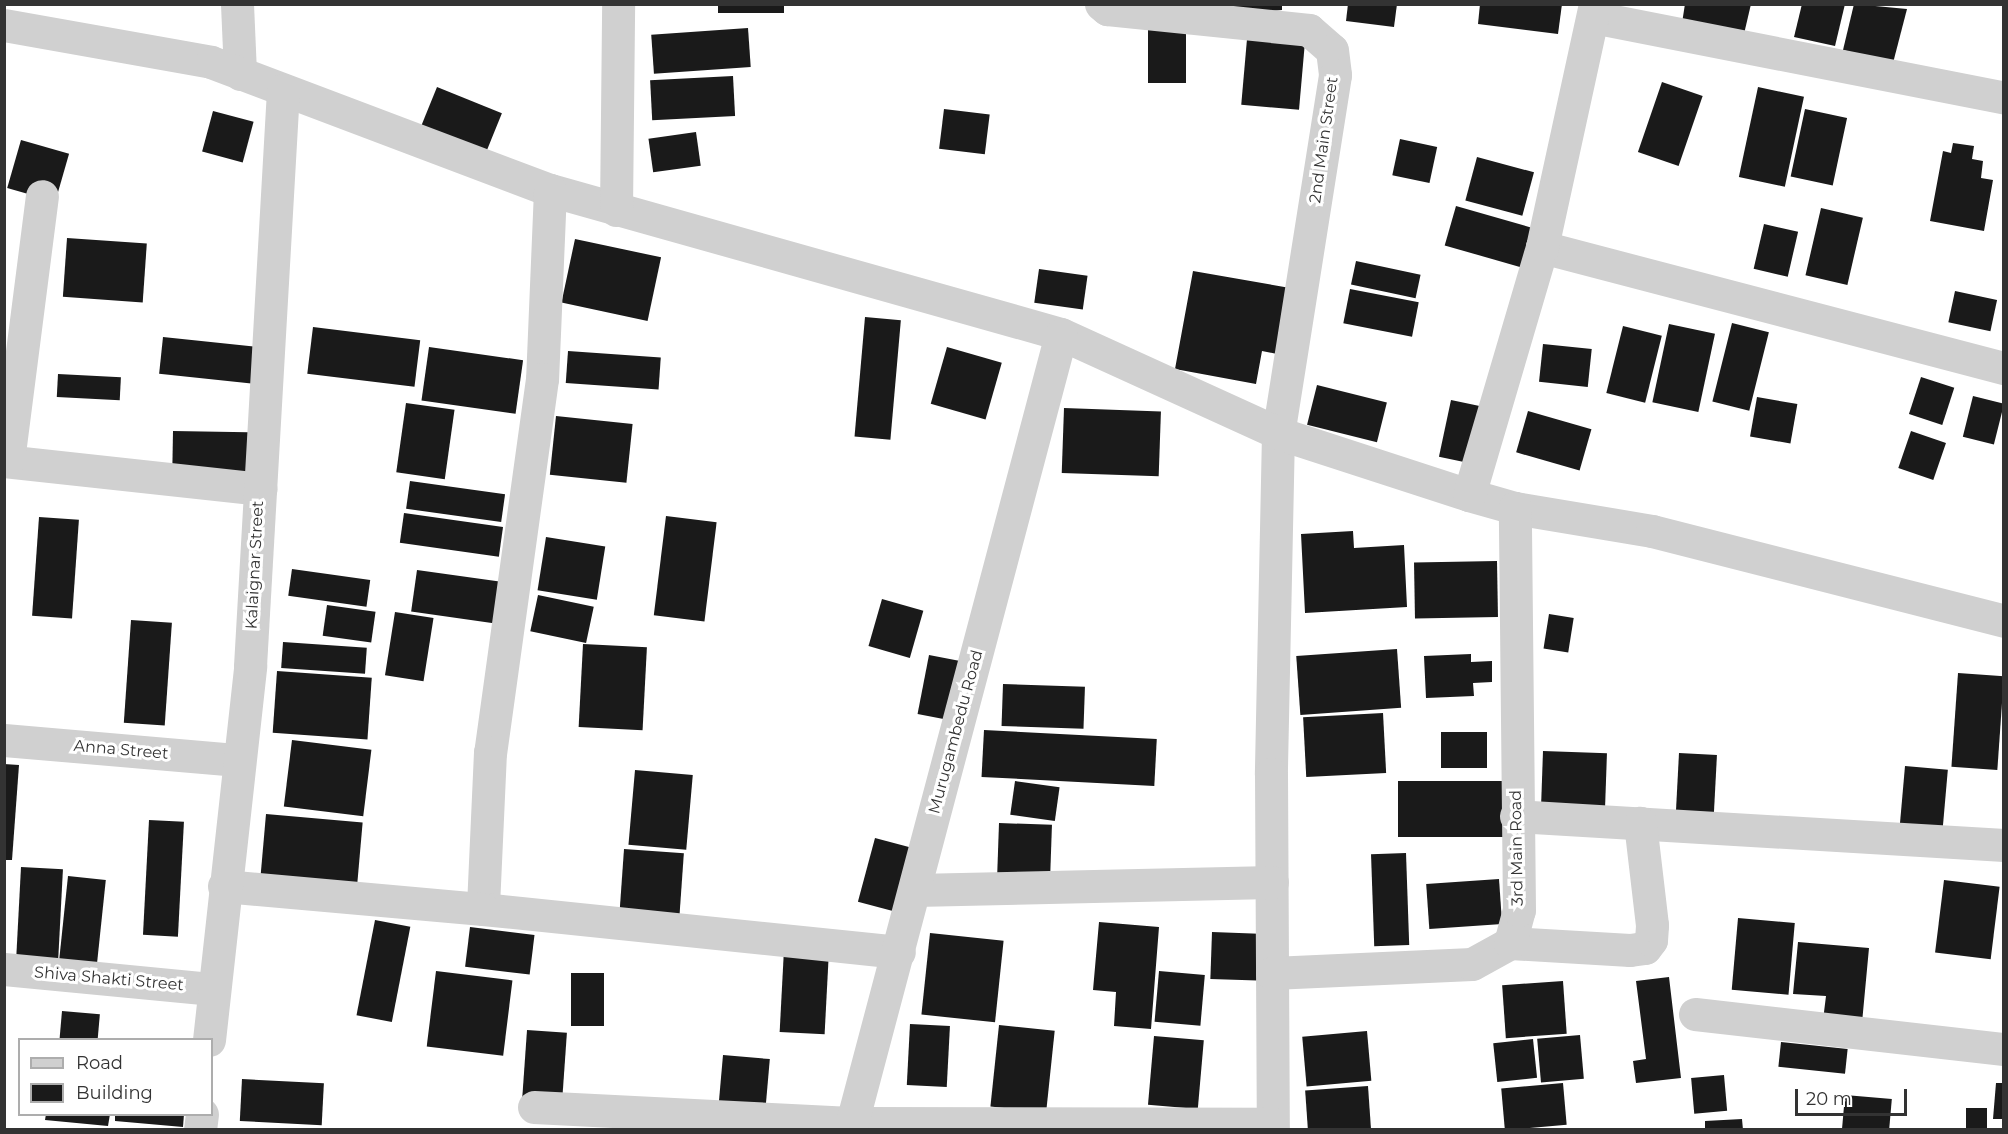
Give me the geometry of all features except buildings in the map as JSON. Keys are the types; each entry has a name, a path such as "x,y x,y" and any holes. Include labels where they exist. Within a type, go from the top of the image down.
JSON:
{"street":[{"path":"237,4 240,74"},
{"path":"616,210 618,4"},
{"name":"2nd Main Street","path":"1101,4 1107,9 1309,30 1332,50 1335,75 1278,433 1272,882 1272,1127"},
{"path":"1469,495 1542,247 1594,11 2004,98"},
{"path":"4,25 211,62 550,190 1060,334 1278,433 1469,495 1515,508 1652,531 2004,621"},
{"name":"Kalaignar Street","path":"209,1038 224,886 250,666 283,90"},
{"path":"483,909 490,753 543,379 550,190"},
{"path":"42,196 6,461 260,489"},
{"path":"1542,247 2004,368"},
{"name":"Murugambedu Road","path":"851,1126 899,952 1060,334"},
{"name":"3rd Main Road","path":"1510,943 1519,910 1516,816 1515,508"},
{"name":"Anna Street","path":"4,740 238,760"},
{"path":"1516,816 2004,845"},
{"path":"1272,973 1472,964 1510,943 1645,948 1651,940 1652,925 1640,824"},
{"path":"915,890 1272,882"},
{"path":"224,886 483,909 899,952"},
{"name":"Shiva Shakti Street","path":"4,969 213,989"},
{"path":"1695,1014 2004,1048"},
{"path":"534,1107 851,1126 1272,1127"}]}
